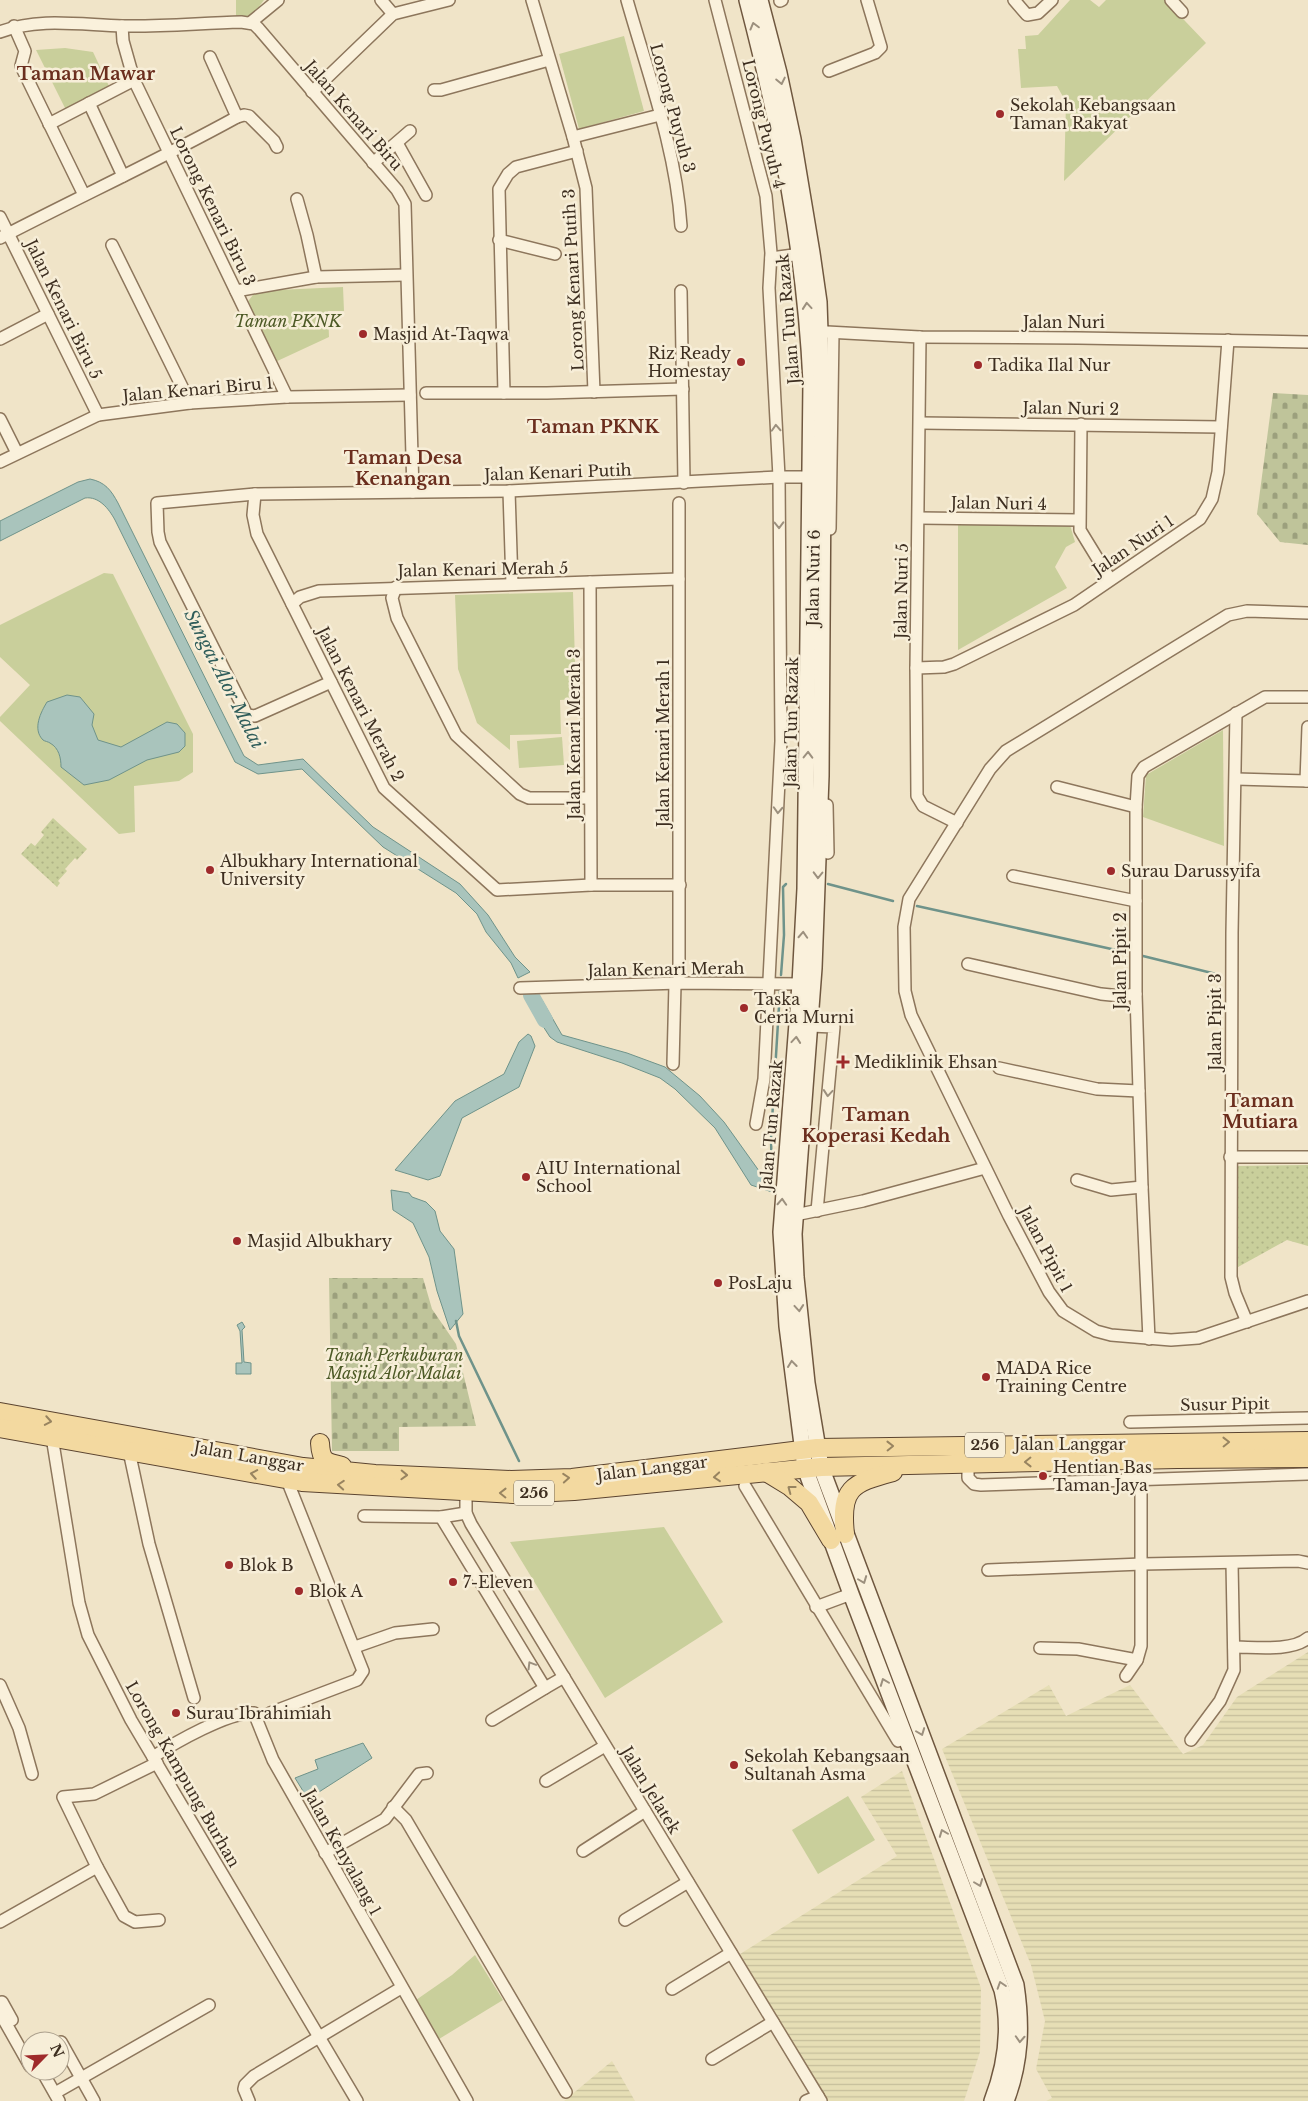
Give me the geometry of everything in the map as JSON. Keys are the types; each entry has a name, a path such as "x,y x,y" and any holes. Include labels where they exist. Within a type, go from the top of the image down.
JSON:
{"main road":[{"name":"Jalan Tun Razak","path":"747,0 781,141 801,254 810,343 811,477 807,984 810,1026 795,1215 798,1306 809,1449"},
{"name":"Jalan Tun Razak","path":"760,0 779,73 793,139 819,302 826,332 823,476 823,840 780,1232 787,1326 809,1449"},
{"name":"Jalan Langgar","path":"0,1412 303,1467 375,1474 512,1480 572,1478 809,1449 1137,1460 1284,1441 1308,1441"},
{"name":"Jalan Langgar","path":"0,1428 287,1480 466,1492 556,1492 813,1468 1308,1458"},
{"path":"320,1443 320,1453 327,1462 375,1474"},
{"path":"809,1449 813,1468 838,1537 1016,1985 1020,2038 1015,2073 1006,2101"},
{"path":"922,1465 874,1477 863,1481 854,1488 844,1503 838,1537 851,1594 1002,1990 1006,2005 1007,2037 1002,2070 992,2101"},
{"path":"766,1472 789,1486 809,1503 838,1537"}],"street":[{"path":"0,32 14,26 74,22 122,26 250,23 278,0"},
{"path":"381,0 394,14"},
{"path":"312,92 394,14 449,0"},
{"name":"Lorong Kenari Putih 3","path":"532,0 573,136 586,188 594,392"},
{"name":"Lorong Puyuh 3","path":"627,0 676,176 681,226"},
{"name":"Lorong Puyuh 4","path":"715,0 766,196 771,258 769,288 779,476 781,741 764,1079 756,1124"},
{"path":"829,71 875,53 881,47 867,0"},
{"path":"1014,0 1028,15 1038,13 1052,0"},
{"path":"1171,0 1182,12"},
{"name":"Jalan Kenari Biru","path":"250,23 259,29 374,162 405,204 413,492"},
{"path":"14,26 25,50 21,66 84,195"},
{"name":"Lorong Kenari Biru 3","path":"122,26 123,41 134,80 287,397"},
{"path":"210,57 237,117"},
{"path":"434,90 441,90 549,60"},
{"path":"49,124 134,80"},
{"path":"89,103 123,176"},
{"path":"4,236 84,195 170,155 244,114 249,116 274,141 277,147"},
{"path":"573,136 660,115"},
{"path":"374,162 410,131"},
{"path":"397,143 426,195"},
{"path":"504,393 499,189 508,174 516,167 577,151"},
{"path":"297,199 308,235 316,277"},
{"name":"Jalan Kenari Biru 5","path":"0,217 4,236 48,314 98,415"},
{"path":"499,240 555,254"},
{"path":"112,245 190,403"},
{"path":"771,258 801,254"},
{"path":"236,291 316,277 406,275"},
{"path":"681,291 684,483"},
{"path":"0,339 48,314"},
{"name":"Jalan Nuri","path":"826,332 920,337 1308,342"},
{"name":"Jalan Nuri 5","path":"920,337 916,668 917,796 923,806 957,823"},
{"name":"Jalan Nuri 1","path":"916,668 944,667 954,664 1074,605 1190,527 1206,510 1212,499 1218,472 1228,340"},
{"path":"426,394 594,392 683,388"},
{"name":"Jalan Kenari Biru 1","path":"0,462 98,415 190,403 287,397 410,395"},
{"path":"0,419 17,453"},
{"name":"Jalan Nuri 2","path":"920,423 1221,427"},
{"path":"1081,424 1079,520 1083,537 1110,579"},
{"name":"Jalan Kenari Putih","path":"331,682 255,716 247,715 160,542 157,527 157,503 255,494 509,491 684,483 779,476 811,477"},
{"path":"509,491 512,584"},
{"name":"Jalan Kenari Merah 2","path":"255,494 253,515 255,528 384,788 497,890 591,885 680,885"},
{"name":"Jalan Kenari Merah 1","path":"673,1064 680,885 679,503"},
{"name":"Jalan Nuri 4","path":"919,518 1079,520"},
{"name":"Jalan Kenari Merah 5","path":"292,604 300,597 319,591 679,579"},
{"name":"Jalan Kenari Merah 3","path":"590,582 589,798 591,885"},
{"path":"396,587 392,598 397,618 456,735 520,794 529,798 589,798"},
{"name":"Jalan Pipit 1","path":"1308,613 1247,611 1228,615 1006,751 990,769 909,899 904,927 906,1003 985,1168 1049,1292 1063,1311 1096,1331 1123,1337 1171,1340 1198,1338 1308,1301"},
{"name":"Jalan Pipit 2","path":"1149,1339 1136,994 1136,807 1138,776 1144,766 1265,697 1308,697"},
{"name":"Jalan Pipit 3","path":"1236,713 1230,1157 1231,1278 1247,1322"},
{"path":"1236,779 1307,781 1308,727"},
{"path":"1057,786 1136,807"},
{"path":"823,840 828,853"},
{"path":"1014,876 1136,901"},
{"path":"968,964 1101,994 1121,996 1136,994"},
{"name":"Jalan Kenari Merah","path":"520,988 677,984 807,984"},
{"path":"810,1026 834,1027 817,1211"},
{"path":"999,1068 1097,1089 1139,1091"},
{"path":"1230,1157 1308,1157"},
{"path":"795,1215 985,1168"},
{"path":"1077,1180 1111,1190 1142,1187"},
{"name":"Susur Pipit","path":"1137,1660 1141,1646 1142,1564 1136,1422 1308,1418"},
{"path":"1283,1419 1284,1441"},
{"name":"Lorong Kampung Burhan","path":"52,1438 79,1603 88,1636 131,1720 356,2101"},
{"path":"129,1451 149,1544 194,1698"},
{"path":"1137,1460 1308,1474"},
{"path":"270,1714 357,1680 363,1671 287,1480"},
{"path":"745,1486 898,1741"},
{"name":"Jalan Jelatek","path":"466,1492 466,1513 471,1524 820,2098"},
{"path":"364,1516 441,1517 466,1513"},
{"path":"441,1517 546,1688"},
{"path":"988,1570 1142,1564 1298,1561 1308,1563"},
{"path":"1191,1740 1212,1713 1227,1688 1234,1670 1232,1563"},
{"path":"816,1607 851,1594"},
{"path":"355,1647 395,1633 432,1629"},
{"path":"1234,1647 1277,1647 1297,1644 1308,1638"},
{"path":"1040,1648 1083,1650 1137,1660 1126,1676"},
{"path":"492,1720 564,1677"},
{"path":"0,1685 19,1728 32,1774"},
{"name":"Jalan Kenyalang 1","path":"155,1760 194,1732 232,1718 254,1713 273,1760 467,2101"},
{"path":"546,1782 606,1746"},
{"path":"155,1760 99,1792 63,1797 97,1867 124,1916 135,1922 159,1920"},
{"path":"325,1853 385,1819 419,1774 427,1773"},
{"path":"393,1807 406,1820 566,2092"},
{"path":"583,1851 645,1811"},
{"path":"0,1922 97,1867"},
{"path":"625,1920 688,1882"},
{"path":"672,1989 731,1953"},
{"path":"249,2101 244,2089 249,2080 401,1988"},
{"path":"0,2004 20,2035"},
{"path":"0,2004 20,2045"},
{"path":"54,2098 81,2078 209,2005"},
{"path":"712,2060 773,2022"},
{"path":"70,2058 94,2101"},
{"path":"41,2081 54,2098"},
{"path":"46,2081 54,2098"},
{"path":"806,2101 820,2098"}],"shaded area":[{"path":"1308,1652 1308,2101 1046,2101 1052,2098 1036,2069 1045,2021 1031,1965 942,1749 1049,1685 1066,1716 1130,1685 1183,1754 1203,1745 1237,1697"},
{"path":"902,1771 981,1988 980,2052 964,2101 828,2101 740,1954 897,1856 861,1797"},
{"path":"612,2061 635,2101 564,2101"}],"green space":[{"path":"236,0 264,0 250,19 236,19"},
{"path":"1070,0 1090,0 1099,7 1106,0 1165,0 1206,43 1064,181 1066,102 1057,86 1021,88 1018,49 1026,49 1025,36 1038,35"},
{"path":"624,36 644,111 579,129 559,54"},
{"path":"65,48 93,52 109,86 66,110 36,50"},
{"name":"Taman PKNK","path":"343,287 344,311 328,311 329,337 273,363 246,304 256,291"},
{"path":"1273,393 1308,395 1308,545 1280,542 1257,514"},
{"path":"958,525 1070,525 1075,542 1066,547 1055,567 1067,588 958,650"},
{"path":"104,573 113,574 193,734 193,772 179,781 134,786 135,832 119,834 0,721 0,717 30,685 0,657 0,625"},
{"path":"573,592 576,699 560,700 561,734 510,735 510,750 477,723 458,669 455,595"},
{"path":"1223,730 1224,846 1143,817 1146,775"},
{"path":"562,737 564,765 519,768 517,741"},
{"path":"53,818 87,849 65,869 67,871 58,881 60,883 57,887 21,854 31,843 35,846 44,835 41,832"},
{"path":"1308,1165 1308,1246 1287,1240 1238,1267 1237,1166"},
{"name":"Tanah Perkuburan Masjid Alor Malai","path":"329,1278 423,1278 432,1309 456,1344 476,1426 399,1427 399,1451 332,1451"},
{"path":"664,1527 723,1622 605,1698 510,1542"},
{"path":"848,1796 875,1840 818,1874 792,1830"},
{"path":"475,1955 503,2000 439,2039 416,2000 452,1975"}],"water":[{"path":"90,479 100,482 113,494 244,756 258,765 303,759 373,827 460,884 488,915 515,957 530,972 518,978 511,963 486,932 477,914 456,893 383,847 302,769 258,774 235,762 115,520 103,504 95,499 85,498 0,541 0,521 78,482"},
{"path":"67,695 80,697 94,714 92,725 98,740 121,747 167,722 177,724 185,733 185,746 179,752 147,760 109,780 84,785 61,767 57,750 53,745 43,740 38,731 42,711 47,702"},
{"path":"542,1000 562,1035 627,1053 665,1067 700,1096 724,1122 772,1189 772,1192 751,1185 715,1128 675,1089 660,1078 622,1063 557,1042 550,1037 528,1003"},
{"path":"528,1034 531,1036 535,1046 519,1087 462,1118 440,1176 428,1180 395,1170 455,1101 504,1074 519,1042"},
{"path":"391,1190 409,1193 412,1197 426,1202 435,1211 440,1231 454,1249 463,1314 450,1330 437,1291 429,1257 413,1223 393,1210"},
{"path":"242,1322 245,1327 242,1330 244,1362 251,1363 251,1374 236,1374 236,1363 242,1363 240,1331 237,1325"},
{"path":"363,1743 372,1758 308,1799 295,1778 318,1769 315,1760"}],"waterway":[{"path":"781,975 784,935 783,887 786,884"},
{"path":"828,884 893,901"},
{"path":"917,906 1125,952"},
{"path":"1143,956 1216,974"},
{"path":"772,1189 771,1137 780,990"},
{"name":"Sungai Alor Malai","path":"531,995 545,1020"},
{"path":"456,1321 459,1336 519,1461"}],"place":[{"name":"Sekolah Kebangsaan Taman Rakyat","path":"1000,114"},
{"name":"Masjid At-Taqwa","path":"363,334"},
{"name":"Riz Ready Homestay","path":"741,362"},
{"name":"Tadika Ilal Nur","path":"978,365"},
{"name":"Albukhary International University","path":"210,870"},
{"name":"Surau Darussyifa","path":"1111,871"},
{"name":"Taska Ceria Murni","path":"744,1008"},
{"name":"Mediklinik Ehsan","path":"843,1062"},
{"name":"AIU International School","path":"526,1177"},
{"name":"Masjid Albukhary","path":"237,1241"},
{"name":"PosLaju","path":"718,1283"},
{"name":"MADA Rice Training Centre","path":"986,1377"},
{"name":"Hentian Bas Taman Jaya","path":"1043,1476"},
{"name":"Blok B","path":"229,1565"},
{"name":"7-Eleven","path":"453,1582"},
{"name":"Blok A","path":"299,1591"},
{"name":"Surau Ibrahimiah","path":"176,1713"},
{"name":"Sekolah Kebangsaan Sultanah Asma","path":"734,1765"}],"district":[{"name":"Taman Mawar","path":"86,74"},
{"name":"Taman PKNK","path":"593,427"},
{"name":"Taman Desa Kenangan","path":"403,468"},
{"name":"Taman Mutiara","path":"1260,1111"},
{"name":"Taman Koperasi Kedah","path":"876,1125"}]}
